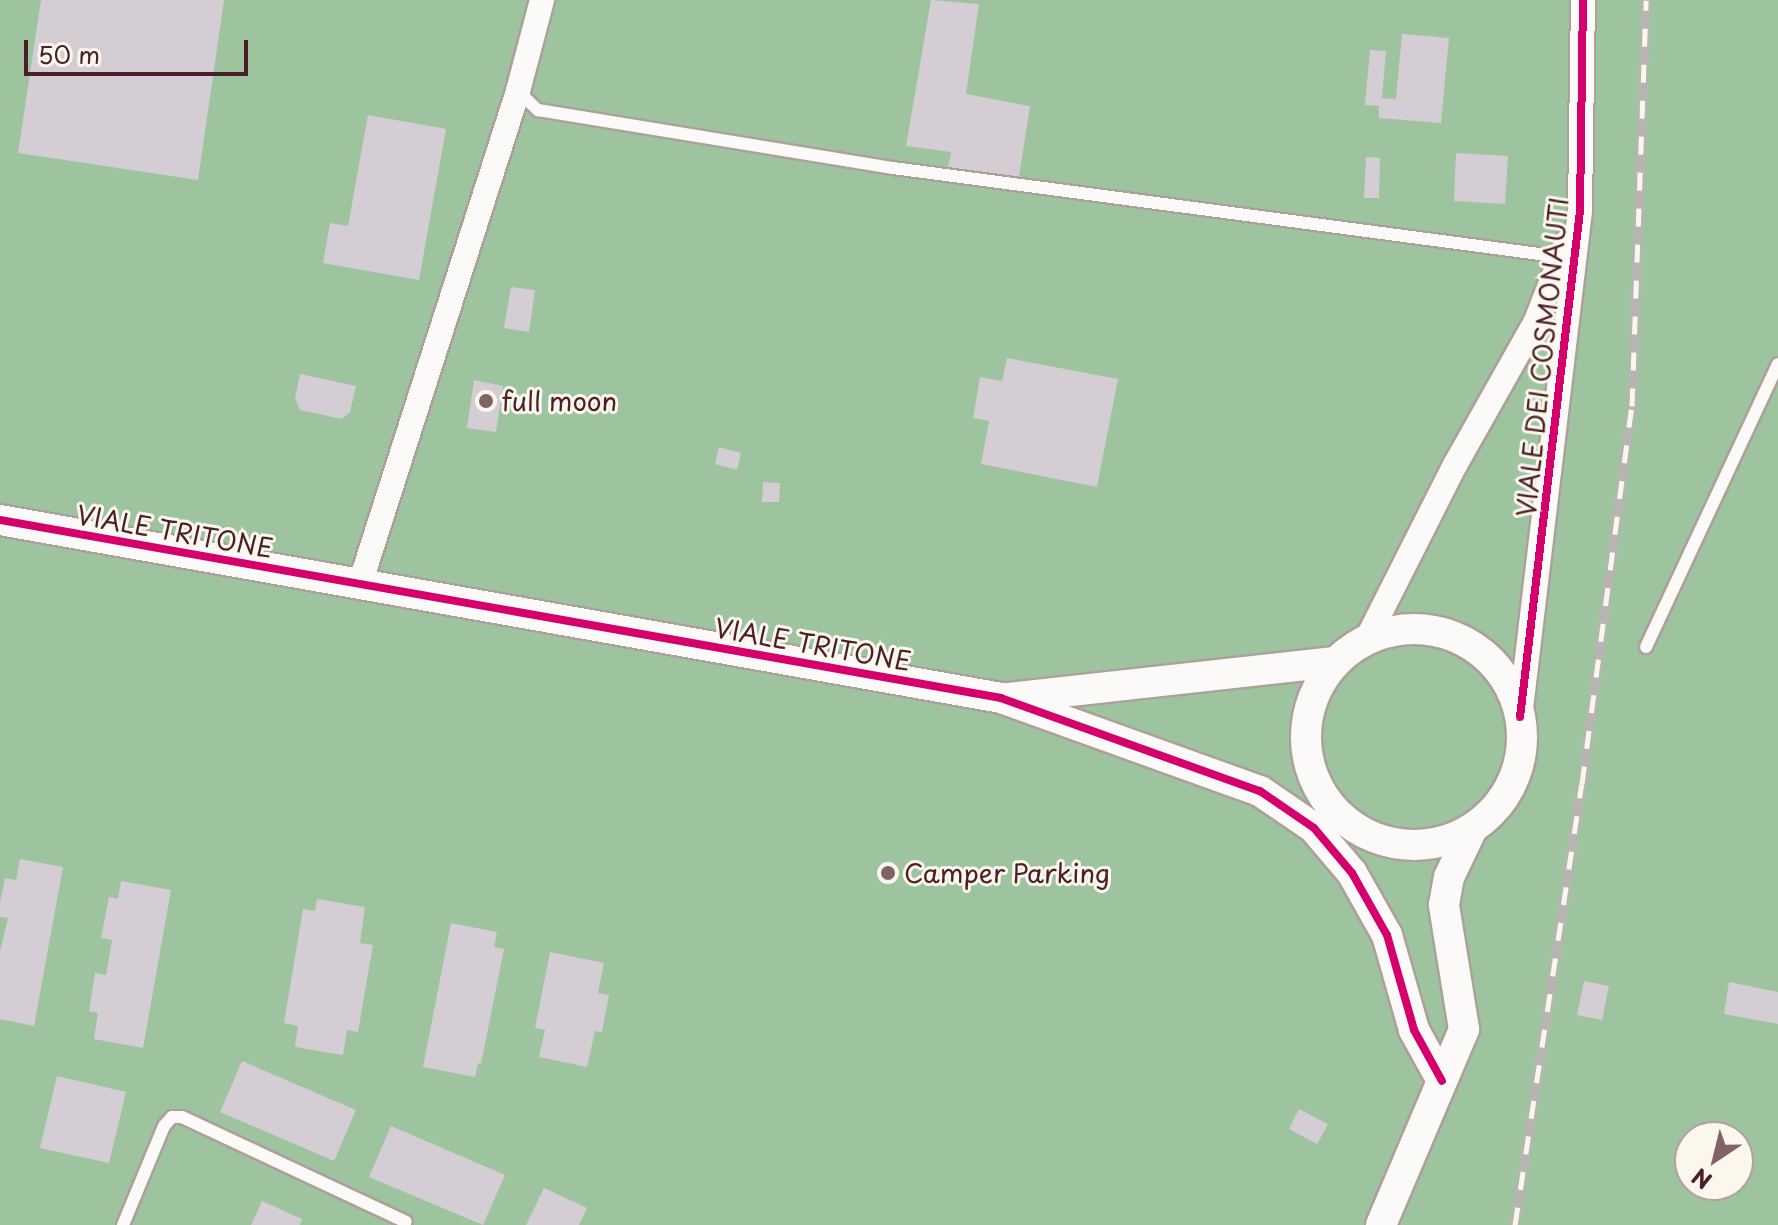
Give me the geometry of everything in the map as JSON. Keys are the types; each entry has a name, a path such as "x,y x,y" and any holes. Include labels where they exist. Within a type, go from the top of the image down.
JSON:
{"street":[{"path":"360,584 518,91 542,0"},
{"name":"VIALE DEI COSMONAUTI","path":"1520,717 1580,211 1583,0"},
{"name":"VIALE DEI COSMONAUTI","path":"1367,639 1455,465 1536,321 1580,211"},
{"name":"VIALE TRITONE","path":"0,520 1001,698 1260,791 1314,828 1352,873 1387,935 1414,1030 1442,1081"},
{"path":"1317,785 1314,828 1337,824 1386,842 1414,846 1443,842 1472,829 1496,808 1514,781 1522,749 1520,717 1509,686 1490,660 1463,641 1431,630 1399,630 1367,639 1336,662 1320,683 1310,707 1306,734 1308,760 1317,785 1335,811 1359,830"},
{"name":"VIALE TRITONE","path":"1001,698 1336,662"},
{"path":"1381,1225 1464,1029 1444,905 1449,877 1472,829"}],"lane":[{"path":"518,91 538,110 877,166 1562,257"},
{"path":"1646,647 1778,364"},
{"path":"123,1225 164,1126 172,1117 182,1117 406,1222"}],"green space":[{"path":"0,0 1778,0 1778,1225 0,1225"}],"building":[{"path":"41,0 224,0 198,180 18,153"},
{"path":"931,0 979,4 966,94 1030,106 1019,177 948,168 951,152 906,146"},
{"path":"1402,34 1449,38 1441,123 1379,118 1379,106 1365,105 1370,50 1386,51 1382,98 1396,99"},
{"path":"368,115 446,129 419,280 323,263 330,223 348,226"},
{"path":"1456,153 1508,156 1505,204 1454,201"},
{"path":"1366,157 1380,158 1379,198 1364,198"},
{"path":"511,287 535,290 529,332 504,328"},
{"path":"1007,358 1118,379 1097,487 981,464 989,421 973,418 980,377 1002,381"},
{"path":"300,374 356,386 350,412 342,419 300,410 295,398"},
{"path":"474,380 503,386 496,432 467,428"},
{"path":"719,447 741,453 737,470 715,464"},
{"path":"763,482 780,483 779,502 762,502"},
{"path":"20,859 63,867 34,1026 0,1019 0,952 8,918 0,917 0,903 5,878 16,880"},
{"path":"121,881 171,890 143,1048 94,1039 98,1013 89,1011 95,973 106,975 112,940 101,938 109,897 118,899"},
{"path":"317,899 365,907 360,943 373,945 358,1032 347,1030 343,1055 295,1047 298,1026 284,1023 303,909 315,911"},
{"path":"451,923 497,932 494,947 504,949 481,1064 478,1063 475,1077 423,1067"},
{"path":"550,952 604,963 598,993 609,995 602,1032 595,1031 587,1067 539,1057 545,1030 535,1028"},
{"path":"1584,981 1609,986 1602,1020 1577,1015"},
{"path":"1729,982 1778,992 1778,1024 1724,1014"},
{"path":"242,1061 356,1110 334,1161 220,1112"},
{"path":"57,1076 126,1092 109,1163 40,1148"},
{"path":"1299,1109 1328,1124 1317,1144 1289,1129"},
{"path":"391,1126 505,1175 483,1225 369,1177"},
{"path":"544,1188 587,1208 579,1225 526,1225"},
{"path":"262,1201 302,1219 300,1225 251,1225"}],"railway":[{"path":"1515,1225 1582,784 1632,406 1646,0"}],"cycle path":[{"path":"1520,717 1580,211 1583,0"},
{"path":"0,520 1001,698 1260,791 1314,828 1352,873 1387,935 1414,1030 1442,1081"}],"place":[{"name":"full moon","path":"486,401"},
{"name":"Camper Parking","path":"888,873"}]}
